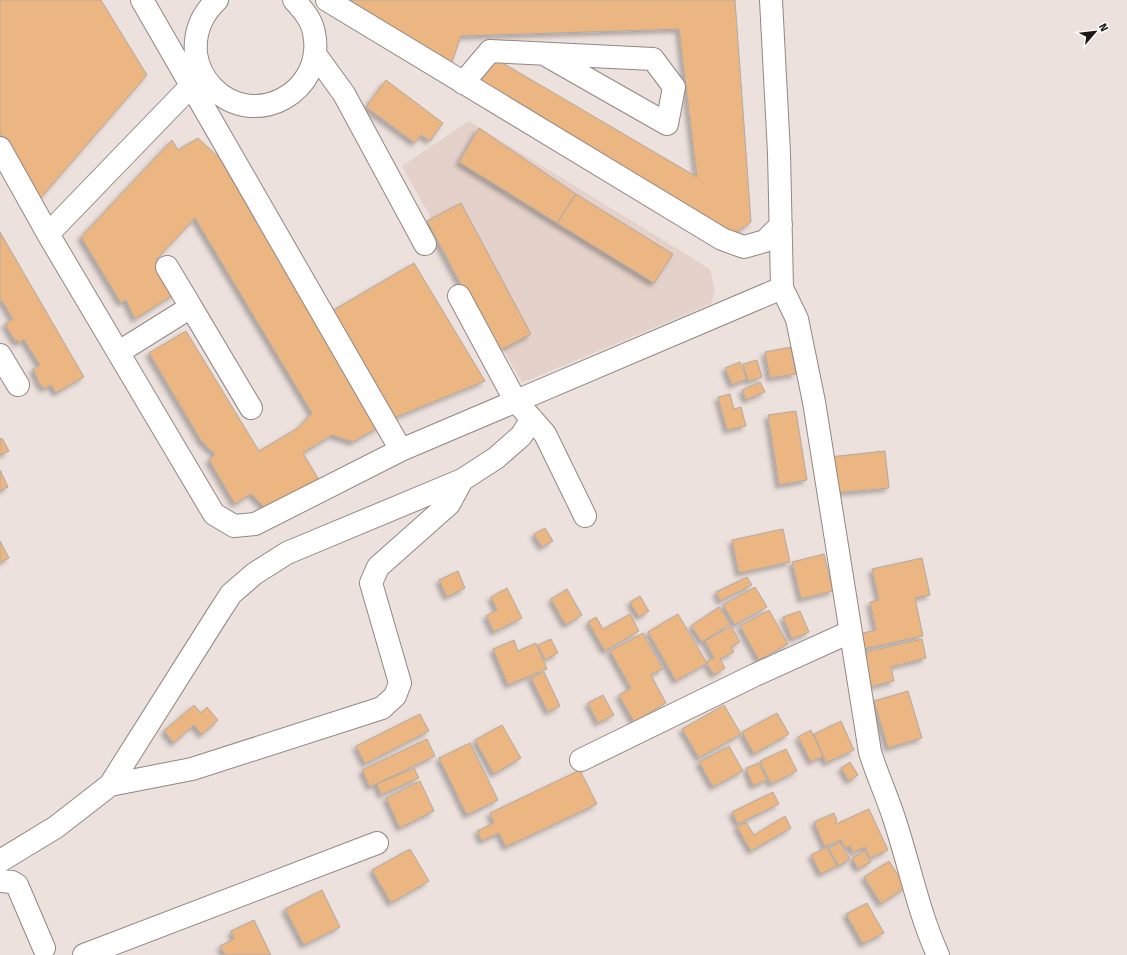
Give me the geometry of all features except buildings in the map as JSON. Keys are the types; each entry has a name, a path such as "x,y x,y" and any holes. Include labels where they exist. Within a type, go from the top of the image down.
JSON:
{"street":[{"path":"142,0 198,81 401,450"},
{"path":"198,81 195,44 198,25 208,9 217,0"},
{"path":"48,234 198,81 205,80 220,95 239,104 259,107 280,102 297,90 309,74 316,54 314,33 306,14 294,0"},
{"path":"327,0 722,239 744,247 765,241 781,225"},
{"path":"771,0 779,153 782,288 798,319 814,402 870,752 878,780 894,817 913,883 938,955"},
{"path":"463,83 490,52 544,54 653,59 674,87 667,124 544,54"},
{"path":"316,54 344,94 425,244"},
{"path":"0,148 48,234 214,514 234,526 254,524 401,450 515,400 782,288"},
{"path":"167,267 251,408"},
{"path":"459,296 515,400 545,434 585,516"},
{"path":"119,352 191,307"},
{"path":"0,355 18,385"},
{"path":"0,861 56,827 110,785 231,594 254,574 287,553 462,480 496,458 521,436 532,419"},
{"path":"110,785 192,770 382,708 395,696 400,683 371,583 378,567 449,504 462,480"},
{"path":"581,760 755,675 850,632"},
{"path":"84,955 377,843"},
{"path":"0,881 12,882 17,886 42,953"}],"shaded area":[{"path":"469,121 710,269 715,291 711,304 522,383 402,166"}]}
